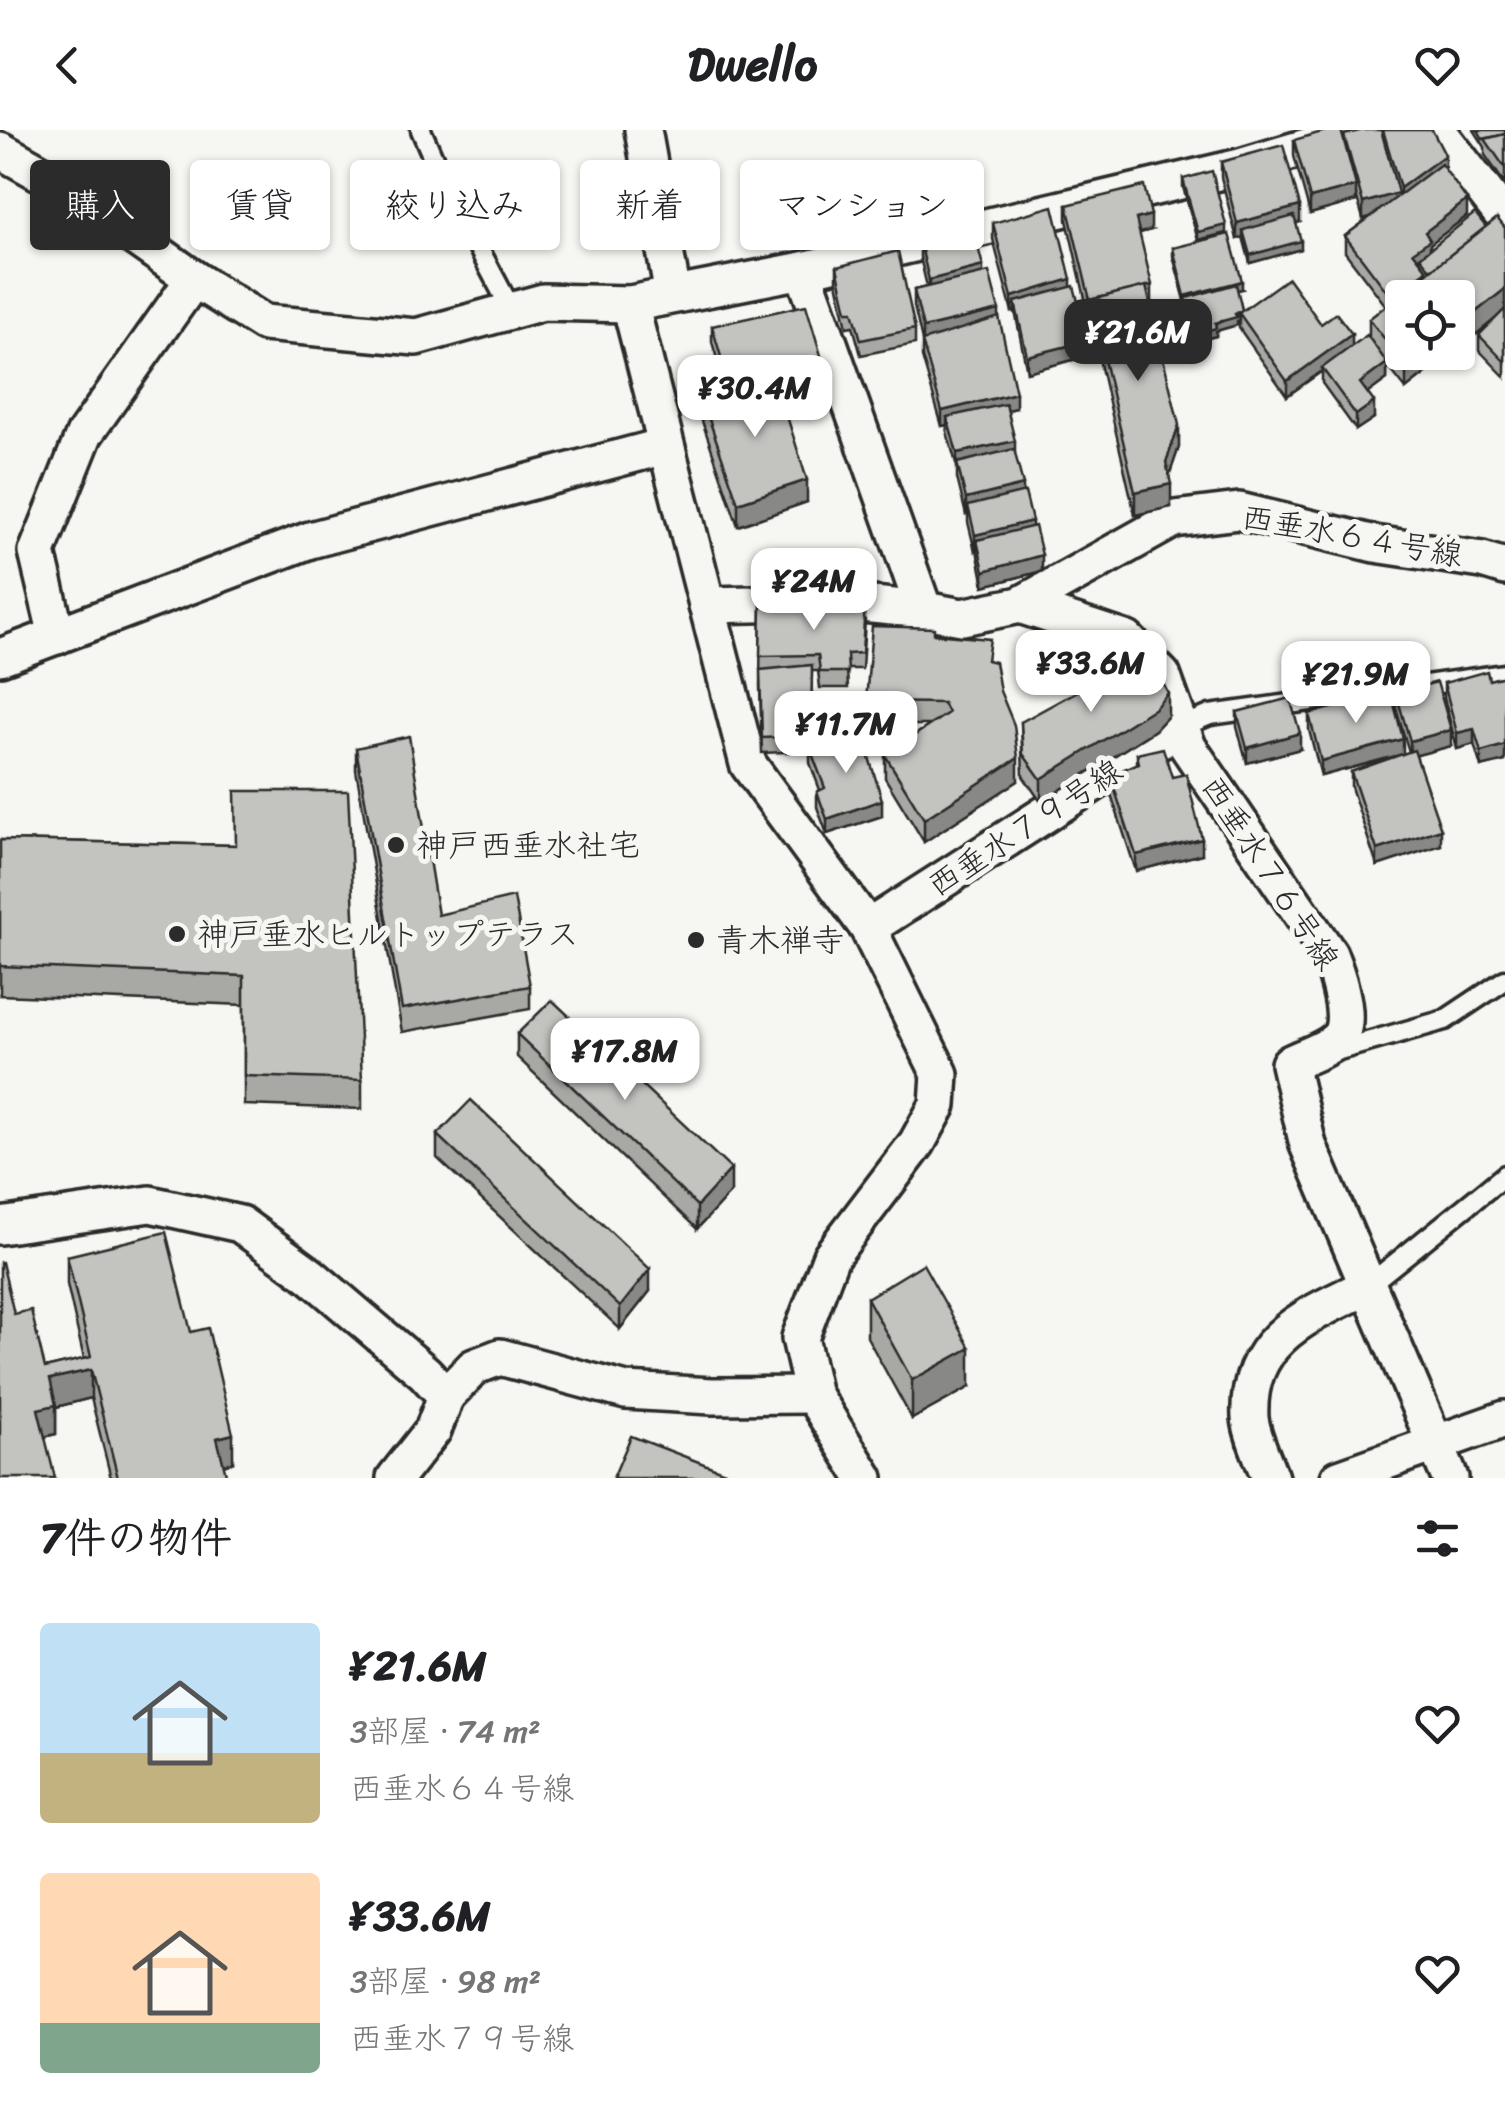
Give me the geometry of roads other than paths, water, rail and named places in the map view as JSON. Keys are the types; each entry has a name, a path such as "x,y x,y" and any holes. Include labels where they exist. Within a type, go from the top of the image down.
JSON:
{"street":[{"path":"644,130 673,295"},
{"path":"0,150 54,181 264,323 416,337 543,302 630,304 803,270 1240,167 1363,130"},
{"path":"1437,130 1505,218"},
{"path":"803,270 924,610"},
{"path":"57,636 37,552 84,435 194,279"},
{"path":"630,304 748,764 868,928 940,1074 938,1105 916,1144 831,1256 800,1338 813,1395 865,1478"},
{"path":"0,658 310,540 665,446"},
{"name":"西垂水６４号線","path":"707,605 841,602 962,617 1020,605 1174,519 1239,512 1375,544 1505,567"},
{"name":"西垂水７６号線","path":"1020,605 1127,640 1162,675 1188,747 1329,954 1340,981 1344,1025 1338,1038 1288,1064"},
{"name":"西垂水７９号線","path":"868,928 1181,728"},
{"path":"1288,1064 1308,1145 1450,1478"},
{"path":"0,1226 150,1204 240,1224 310,1276 425,1373 446,1396"},
{"path":"1270,1478 1250,1420 1255,1366 1298,1320 1366,1287"},
{"path":"395,1478 434,1430 446,1396 474,1367 500,1357 626,1391 712,1396 813,1395"},
{"path":"1340,1478 1505,1419"}],"lane":[{"path":"420,130 512,311"},
{"path":"1181,728 1210,714 1505,674"},
{"path":"1288,1064 1445,1020 1505,980"},
{"path":"1366,1287 1505,1174"}],"place":[{"name":"神戸西垂水社宅","path":"396,845"},
{"name":"神戸垂水ヒルトップテラス","path":"177,934"},
{"name":"青木禅寺","path":"696,940"}]}
